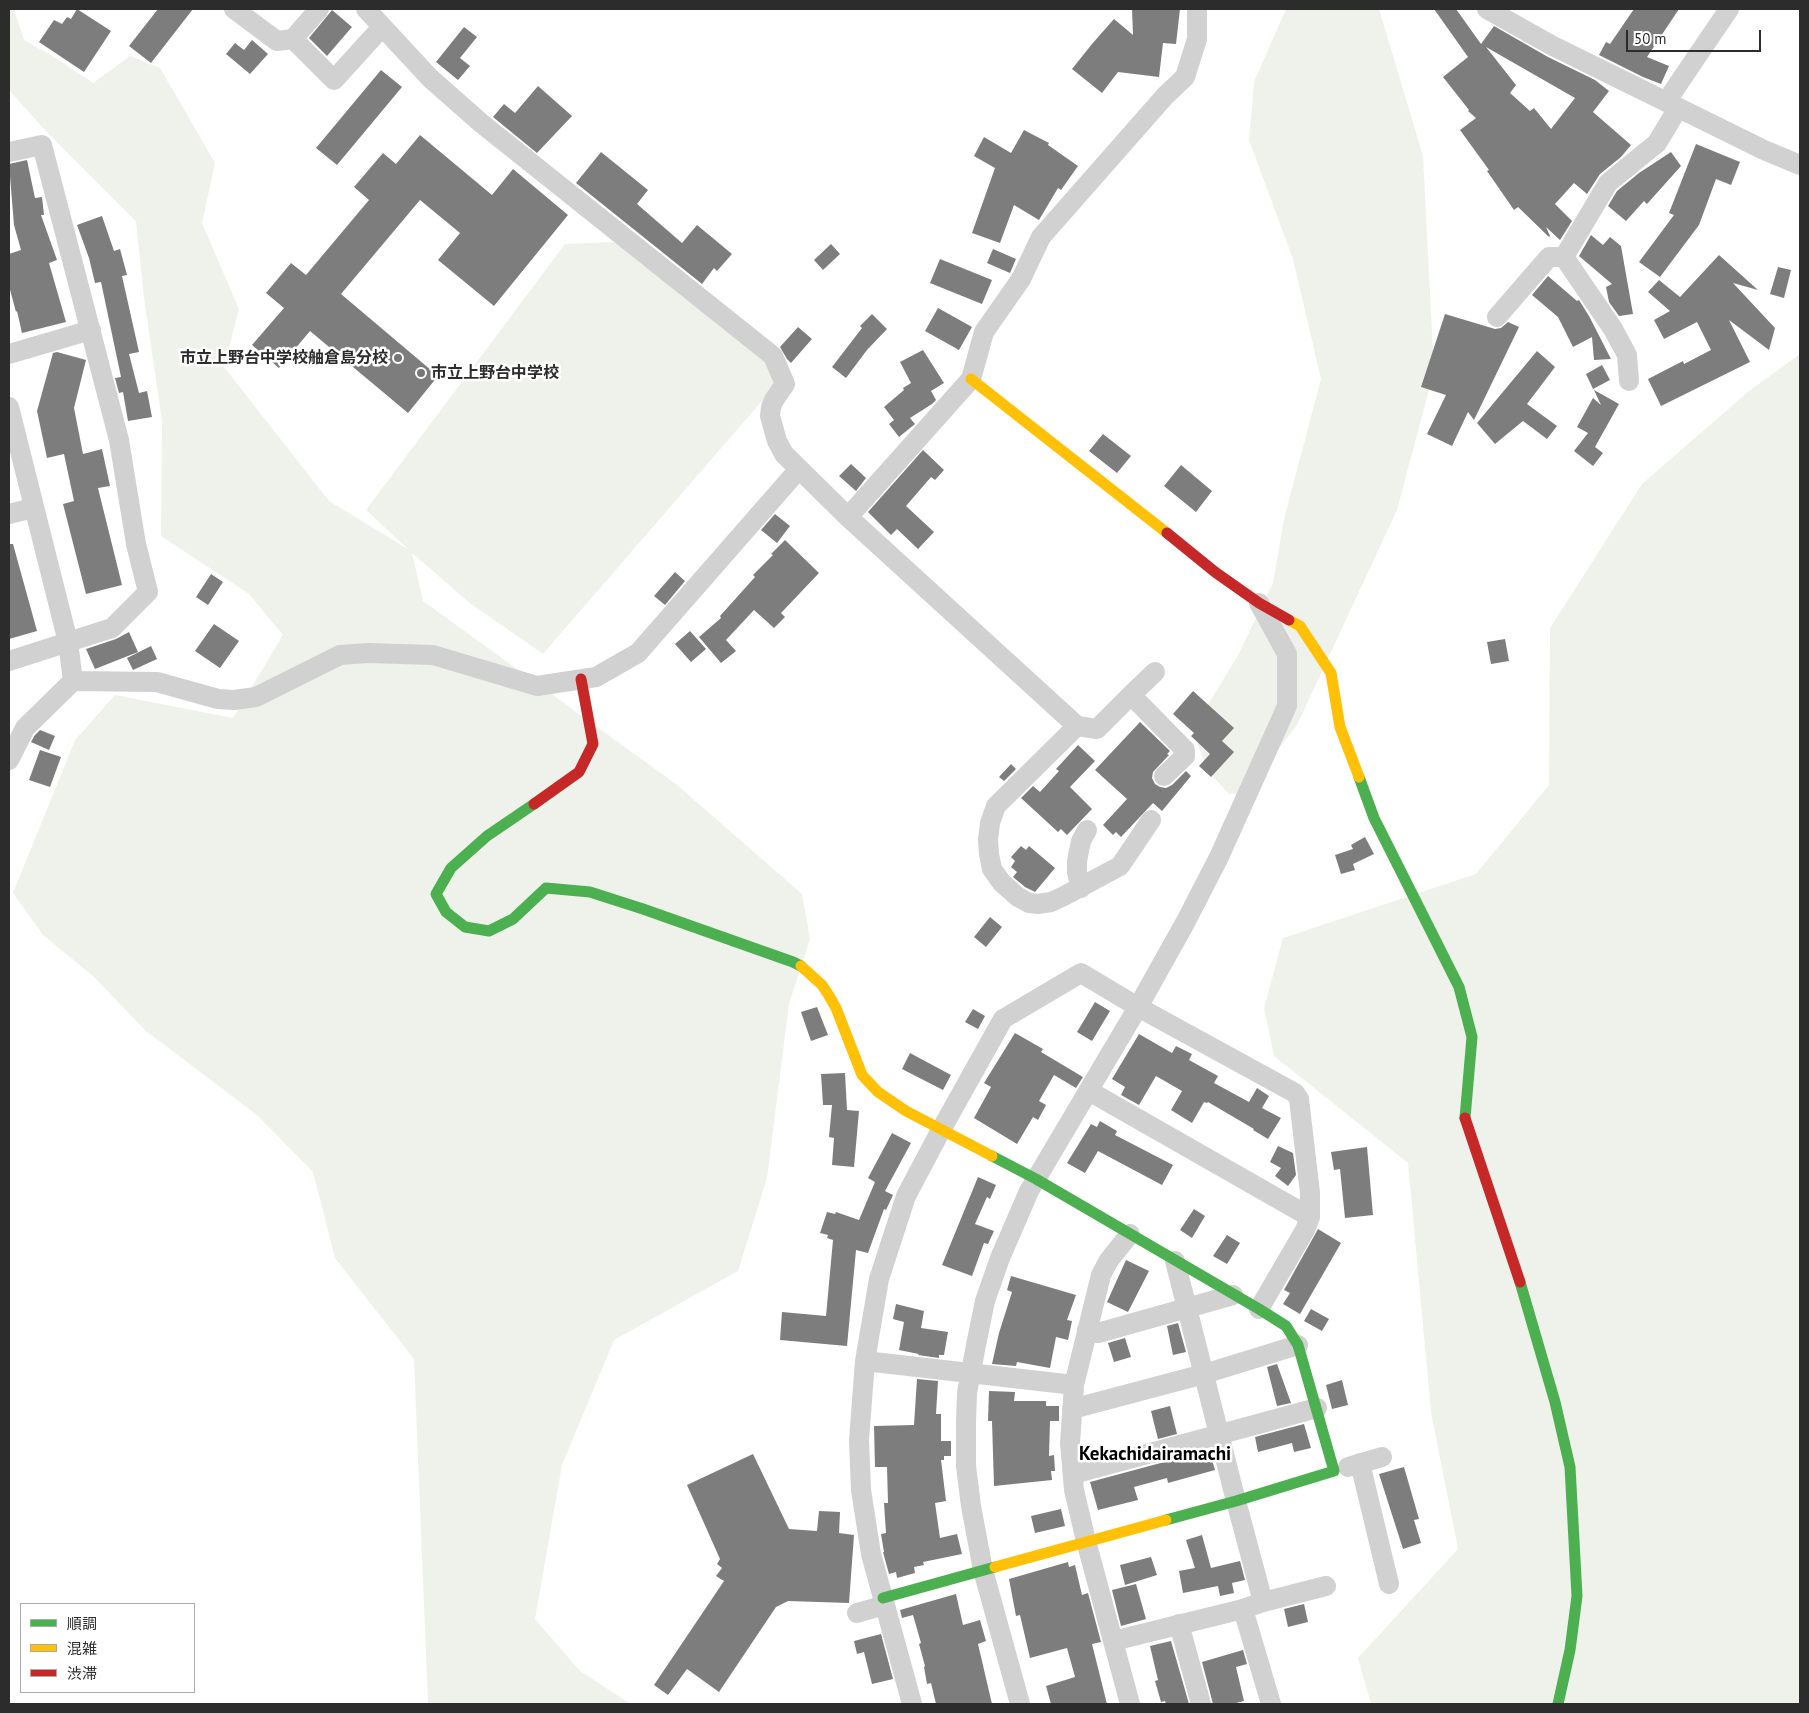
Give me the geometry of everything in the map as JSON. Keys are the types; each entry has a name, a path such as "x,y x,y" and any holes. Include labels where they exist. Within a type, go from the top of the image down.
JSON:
{"street":[{"path":"234,9 277,41 293,39 319,9"},
{"path":"848,517 971,379 984,332 1021,279 1041,237 1165,96 1185,77 1197,39 1196,9"},
{"path":"1487,9 1551,45 1764,150 1800,165"},
{"path":"1564,257 1608,183 1657,143 1672,105 1729,9"},
{"path":"293,39 334,80 374,15 430,78 482,123 773,356 785,384 771,407 771,423 784,454 848,517 1077,726 1097,729 1155,672"},
{"path":"9,152 42,145 118,440 136,544 148,592 112,628 9,661"},
{"path":"1497,317 1549,257 1564,257"},
{"path":"1564,257 1614,330 1627,355 1629,382"},
{"path":"9,354 91,330"},
{"path":"971,379 1215,572 1259,603 1300,626 1331,673 1340,727 1374,818 1459,987 1472,1038 1465,1120 1518,1279 1555,1402 1570,1467 1577,1596 1570,1650 1558,1704"},
{"path":"9,407 68,642 73,681"},
{"path":"9,760 25,728 73,681 157,682 218,700 234,700 256,697 340,655 368,653 433,655 537,686 596,677 638,653 799,469"},
{"path":"9,514 33,508"},
{"path":"1020,1704 982,1570 966,1466 967,1393 988,1292 1015,1222 1036,1179 1138,1007 1219,857 1287,706 1287,654 1259,603"},
{"path":"580,679 588,707 593,744 579,772 487,836 451,868 436,894 446,912 465,927 490,931 513,919 546,888 590,892 793,962 804,968 822,985 828,994 836,1008 862,1074 878,1092 906,1111 1036,1179 1286,1326 1298,1345 1334,1471"},
{"path":"1131,695 1185,750 1185,756 1164,776"},
{"path":"1077,726 996,806 990,823 988,854 992,869 1002,883 1018,897 1030,902 1038,904 1051,902 1120,866 1151,820"},
{"path":"1081,888 1077,861 1081,841 1087,830"},
{"path":"912,1704 871,1554 861,1490 859,1440 865,1361 880,1279 906,1196 1003,1019 1080,973 1295,1093 1299,1099 1310,1193 1310,1217 1305,1230 1259,1309"},
{"path":"1088,1091 1310,1217"},
{"path":"1130,1234 1109,1260 1101,1275 1074,1385 1070,1443 1074,1490 1130,1704"},
{"path":"1175,1261 1263,1602"},
{"path":"1087,1330 1098,1333 1233,1294"},
{"path":"1072,1410 1204,1374 1298,1345"},
{"path":"865,1361 1074,1385"},
{"path":"1073,1474 1317,1408"},
{"path":"857,1613 884,1601 982,1570 1236,1501 1382,1457"},
{"path":"1360,1463 1389,1584"},
{"path":"1113,1641 1243,1609 1326,1586"},
{"path":"1243,1609 1269,1704"},
{"path":"1179,1624 1201,1704"}],"shaded area":[{"path":"9,9 14,9 24,40 93,83 130,56 160,68 215,163 202,223 239,309 224,367 329,501 408,549 366,510 565,244 615,242 769,364 774,387 543,654 471,604 412,553 423,601 676,784 802,894 810,939 789,1004 767,1178 738,1271 614,1340 562,1465 535,1619 580,1671 631,1704 428,1704 414,1359 335,1258 313,1172 257,1115 146,1031 93,976 43,935 13,893 75,740 115,695 233,718 283,635 249,594 161,536 162,421 144,298 136,221 45,130 9,90"},
{"path":"1286,9 1378,9 1380,12 1423,156 1434,371 1397,510 1297,725 1245,793 1229,794 1208,771 1192,730 1236,659 1273,583 1284,519 1321,379 1293,259 1249,140 1254,82"},
{"path":"1800,354 1800,1704 1371,1704 1358,1658 1458,1549 1431,1412 1408,1163 1274,1056 1264,1008 1283,938 1476,874 1549,785 1550,628 1642,484 1749,391"}],"building":[{"path":"77,9 111,31 84,72 39,42 54,20 62,24 67,17 71,19"},
{"path":"158,9 193,9 151,63 129,46"},
{"path":"1132,9 1180,9 1176,44 1163,43 1159,77 1118,72 1102,93 1072,69 1114,19 1133,35"},
{"path":"1434,9 1456,9 1481,44 1494,26 1548,57 1595,80 1609,91 1593,112 1631,145 1621,157 1600,174 1587,194 1574,183 1555,204 1572,221 1560,240 1546,227 1549,237 1518,207 1514,210 1487,171 1489,170 1460,130 1476,118 1468,111 1443,77 1468,57","holes":["1486,47 1575,98 1551,129 1534,108 1530,111 1510,93 1516,85"]},
{"path":"1634,9 1679,9 1647,57 1669,66 1661,84 1599,55 1606,42 1610,44"},
{"path":"332,10 352,27 327,56 309,38"},
{"path":"464,27 477,37 460,58 470,66 458,80 436,62"},
{"path":"252,40 268,54 250,74 226,54 235,43 244,50"},
{"path":"381,70 402,87 337,165 316,148"},
{"path":"538,86 572,116 537,153 493,117 504,104 515,113"},
{"path":"1024,130 1049,143 1048,145 1078,166 1061,190 1058,188 1039,220 1014,205 1000,243 972,233 995,168 974,156 984,137 1011,153"},
{"path":"420,135 492,195 513,169 568,215 494,306 438,260 460,233 420,200 341,294 438,376 408,413 310,331 279,368 252,345 284,308 266,293 291,263 306,275 369,200 354,187 383,153 396,164"},
{"path":"1696,144 1740,162 1731,185 1716,179 1699,225 1660,277 1639,262 1674,215 1669,213"},
{"path":"601,152 648,190 637,204 682,243 697,225 732,254 717,271 714,268 702,284 576,183"},
{"path":"1671,152 1681,166 1647,204 1644,201 1626,221 1608,206 1617,191 1639,173"},
{"path":"27,160 35,198 42,197 44,215 41,215 57,260 49,263 66,322 22,333 9,286 9,254 21,250 14,225 9,164"},
{"path":"102,216 114,251 120,249 127,275 122,276 139,352 129,354 139,393 147,391 152,417 128,421 123,392 119,393 115,378 121,377 101,282 95,283 89,258 77,225"},
{"path":"1591,235 1603,245 1610,237 1621,246 1633,314 1619,316 1609,302 1606,287 1612,284 1579,256"},
{"path":"831,244 840,254 823,270 814,260"},
{"path":"993,249 1016,259 1010,273 987,263"},
{"path":"1719,255 1758,290 1733,283 1775,328 1769,350 1729,320 1750,362 1661,406 1648,379 1683,361 1684,364 1711,350 1697,322 1664,339 1654,320 1670,311 1648,292 1659,280 1680,297"},
{"path":"940,259 992,280 982,304 930,283"},
{"path":"1778,267 1791,270 1784,298 1770,294"},
{"path":"1548,276 1577,301 1579,300 1611,359 1594,360 1592,337 1573,347 1558,317 1532,295"},
{"path":"938,308 972,327 959,350 925,331"},
{"path":"872,314 887,329 867,350 846,378 832,367 862,328 860,326"},
{"path":"1445,314 1495,329 1501,328 1508,322 1519,327 1474,420 1468,412 1452,446 1427,434 1446,395 1421,387"},
{"path":"798,327 812,339 791,363 780,347"},
{"path":"923,350 944,383 931,391 936,400 910,418 915,424 899,437 889,424 894,420 884,407 904,390 903,388 911,383 900,362"},
{"path":"1537,351 1555,367 1527,404 1557,426 1547,439 1523,421 1495,444 1477,423"},
{"path":"57,352 86,360 74,408 83,454 102,449 110,486 98,488 122,585 86,594 63,504 74,501 64,454 47,458 37,411 53,353"},
{"path":"1602,365 1610,380 1593,389 1586,374"},
{"path":"1594,390 1619,404 1595,447 1603,453 1593,466 1574,451 1588,433 1577,427 1593,398 1601,405"},
{"path":"1103,434 1131,456 1117,473 1089,451"},
{"path":"923,450 944,470 935,480 931,477 906,506 934,532 918,549 897,529 891,535 868,512"},
{"path":"851,464 866,478 856,491 839,476"},
{"path":"1181,465 1212,491 1196,512 1164,486"},
{"path":"775,514 790,526 777,543 761,530"},
{"path":"785,540 819,573 781,613 785,617 774,628 754,610 726,640 736,651 721,663 699,637 721,618 720,616 755,577 753,575"},
{"path":"9,544 13,544 37,631 9,639"},
{"path":"675,572 685,581 665,605 654,596"},
{"path":"211,574 223,582 208,605 196,597"},
{"path":"214,624 239,641 220,668 195,651"},
{"path":"690,631 706,649 691,662 675,644"},
{"path":"129,632 138,652 95,669 86,649 116,639"},
{"path":"1505,639 1509,661 1491,664 1487,642"},
{"path":"151,646 157,659 133,670 127,658"},
{"path":"1193,691 1234,728 1222,741 1234,752 1211,777 1199,766 1210,754 1191,736 1194,733 1173,714"},
{"path":"1140,722 1170,751 1167,754 1169,755 1153,772 1152,778 1155,784 1166,788 1172,785 1186,771 1191,776 1162,811 1153,803 1121,837 1116,832 1113,835 1103,825 1127,799 1095,770"},
{"path":"40,730 55,736 49,750 31,742"},
{"path":"1078,745 1095,761 1070,787 1092,809 1067,835 1061,829 1058,832 1021,798 1033,786 1040,792 1059,771 1056,769"},
{"path":"40,750 61,757 50,787 29,780"},
{"path":"1011,764 1016,769 1004,781 999,777"},
{"path":"1365,837 1374,854 1353,864 1355,870 1341,874 1335,855 1353,849 1351,845"},
{"path":"1021,846 1026,850 1029,846 1055,868 1035,892 1025,887 1013,877 1017,872 1011,867 1015,861 1011,857"},
{"path":"990,917 1002,927 986,947 974,937"},
{"path":"1095,1002 1110,1011 1092,1041 1077,1032"},
{"path":"817,1007 828,1035 811,1041 801,1012"},
{"path":"973,1009 985,1016 978,1029 965,1022"},
{"path":"1015,1033 1043,1049 1041,1052 1083,1077 1076,1088 1054,1075 1039,1101 1046,1105 1038,1120 1033,1117 1017,1144 974,1118 991,1087 984,1083"},
{"path":"1139,1034 1172,1053 1176,1046 1192,1054 1189,1060 1218,1076 1214,1083 1249,1102 1257,1088 1269,1096 1262,1108 1281,1118 1268,1139 1208,1102 1204,1102 1192,1123 1171,1110 1182,1091 1156,1076 1139,1105 1121,1095 1125,1087 1112,1079"},
{"path":"910,1053 951,1075 943,1090 902,1069"},
{"path":"845,1073 847,1110 859,1111 854,1167 832,1165 834,1138 829,1137 832,1105 823,1105 821,1074"},
{"path":"1100,1121 1117,1131 1115,1135 1173,1165 1162,1185 1098,1151 1085,1173 1067,1163 1091,1124 1097,1127"},
{"path":"892,1133 911,1143 885,1191 893,1195 886,1210 884,1209 868,1253 856,1250 847,1346 780,1340 782,1312 826,1316 833,1240 827,1238 828,1235 820,1233 827,1212 835,1214 836,1212 859,1220 875,1182 868,1178"},
{"path":"1278,1146 1293,1153 1296,1175 1288,1186 1275,1176 1281,1168 1270,1162"},
{"path":"1367,1147 1373,1215 1345,1218 1340,1169 1334,1170 1331,1152"},
{"path":"978,1177 996,1185 990,1199 987,1197 975,1224 994,1231 988,1244 984,1243 972,1276 942,1265"},
{"path":"1194,1209 1205,1216 1192,1238 1180,1230"},
{"path":"1318,1229 1341,1243 1300,1314 1283,1304 1290,1293 1284,1290"},
{"path":"1227,1235 1240,1243 1227,1264 1213,1256"},
{"path":"1126,1260 1149,1271 1128,1312 1107,1302"},
{"path":"1011,1276 1076,1295 1067,1320 1072,1321 1068,1340 1056,1337 1050,1368 1017,1362 1016,1366 992,1364 999,1333 1012,1292 1007,1290"},
{"path":"896,1304 924,1311 921,1328 948,1332 944,1355 939,1355 939,1358 899,1350 904,1322 893,1319"},
{"path":"1311,1309 1329,1319 1322,1331 1304,1321"},
{"path":"1178,1323 1186,1352 1173,1355 1167,1326"},
{"path":"1125,1338 1131,1357 1114,1362 1108,1343"},
{"path":"1277,1364 1291,1403 1277,1406 1267,1367"},
{"path":"917,1379 938,1381 936,1414 941,1414 941,1441 951,1441 951,1456 944,1456 944,1460 941,1460 946,1501 935,1503 940,1538 957,1534 962,1554 923,1562 924,1565 914,1567 915,1573 897,1578 896,1572 889,1574 883,1552 881,1534 886,1533 884,1503 888,1503 887,1467 875,1467 874,1426 914,1425"},
{"path":"1342,1380 1348,1405 1332,1409 1326,1385"},
{"path":"989,1391 1015,1392 1014,1401 1046,1401 1046,1406 1059,1406 1059,1421 1050,1421 1049,1456 1054,1455 1055,1471 1051,1471 1052,1480 994,1486 992,1421 988,1421"},
{"path":"1170,1406 1177,1434 1158,1439 1151,1411"},
{"path":"1304,1424 1311,1448 1294,1452 1292,1443 1258,1452 1255,1437"},
{"path":"1209,1450 1215,1470 1168,1483 1167,1478 1134,1487 1138,1500 1098,1510 1090,1482"},
{"path":"753,1454 789,1529 817,1531 819,1511 840,1512 839,1533 854,1535 849,1603 788,1601 776,1607 719,1692 687,1669 668,1695 654,1685 724,1581 716,1576 722,1568 717,1564 720,1559 687,1485"},
{"path":"1404,1467 1419,1519 1414,1520 1421,1543 1403,1549 1379,1474"},
{"path":"1061,1509 1065,1526 1035,1533 1031,1516"},
{"path":"1202,1535 1211,1568 1240,1561 1245,1580 1232,1583 1234,1593 1220,1596 1218,1586 1183,1593 1179,1571 1195,1568 1186,1540"},
{"path":"1151,1557 1157,1575 1125,1585 1120,1565"},
{"path":"1068,1562 1069,1567 1075,1565 1082,1595 1088,1593 1101,1642 1092,1644 1107,1704 1051,1704 1046,1686 1075,1677 1067,1648 1030,1658 1020,1615 1016,1616 1009,1579"},
{"path":"1136,1584 1146,1619 1121,1626 1112,1590"},
{"path":"956,1594 963,1625 980,1620 986,1641 978,1644 992,1704 936,1704 931,1683 927,1684 925,1666 919,1644 921,1643 913,1615 902,1618 900,1610"},
{"path":"1304,1604 1308,1622 1288,1627 1284,1609"},
{"path":"881,1634 893,1679 872,1684 864,1652 857,1654 854,1641"},
{"path":"1171,1641 1189,1704 1166,1704 1165,1701 1161,1702 1155,1681 1158,1680 1150,1646"},
{"path":"1243,1650 1247,1664 1236,1667 1244,1701 1232,1704 1213,1704 1202,1662"}],"traffic: fast":[{"path":"1359,777 1374,818 1459,987 1472,1037 1465,1118"},
{"path":"534,804 487,836 451,868 436,894 446,912 465,927 489,931 513,919 546,888 590,892 801,966"},
{"path":"992,1156 1036,1179 1259,1309 1286,1326 1298,1345 1334,1471 1166,1520"},
{"path":"1520,1282 1555,1402 1570,1467 1577,1596 1570,1650 1558,1704"},
{"path":"883,1598 995,1567"}],"traffic: slow":[{"path":"971,379 1167,533"},
{"path":"1289,620 1300,626 1331,673 1340,727 1359,777"},
{"path":"801,966 822,985 828,994 836,1008 862,1075 878,1092 906,1111 992,1156"},
{"path":"995,1567 1166,1520"}],"traffic: jam":[{"path":"1167,533 1215,572 1259,603 1289,620"},
{"path":"534,804 579,772 593,744 581,679"},
{"path":"1465,1118 1520,1282"}],"place":[{"name":"市立上野台中学校舳倉島分校","path":"398,358"},
{"name":"市立上野台中学校","path":"421,373"}],"district":[{"name":"Kekachidairamachi","path":"1155,1455"}]}
